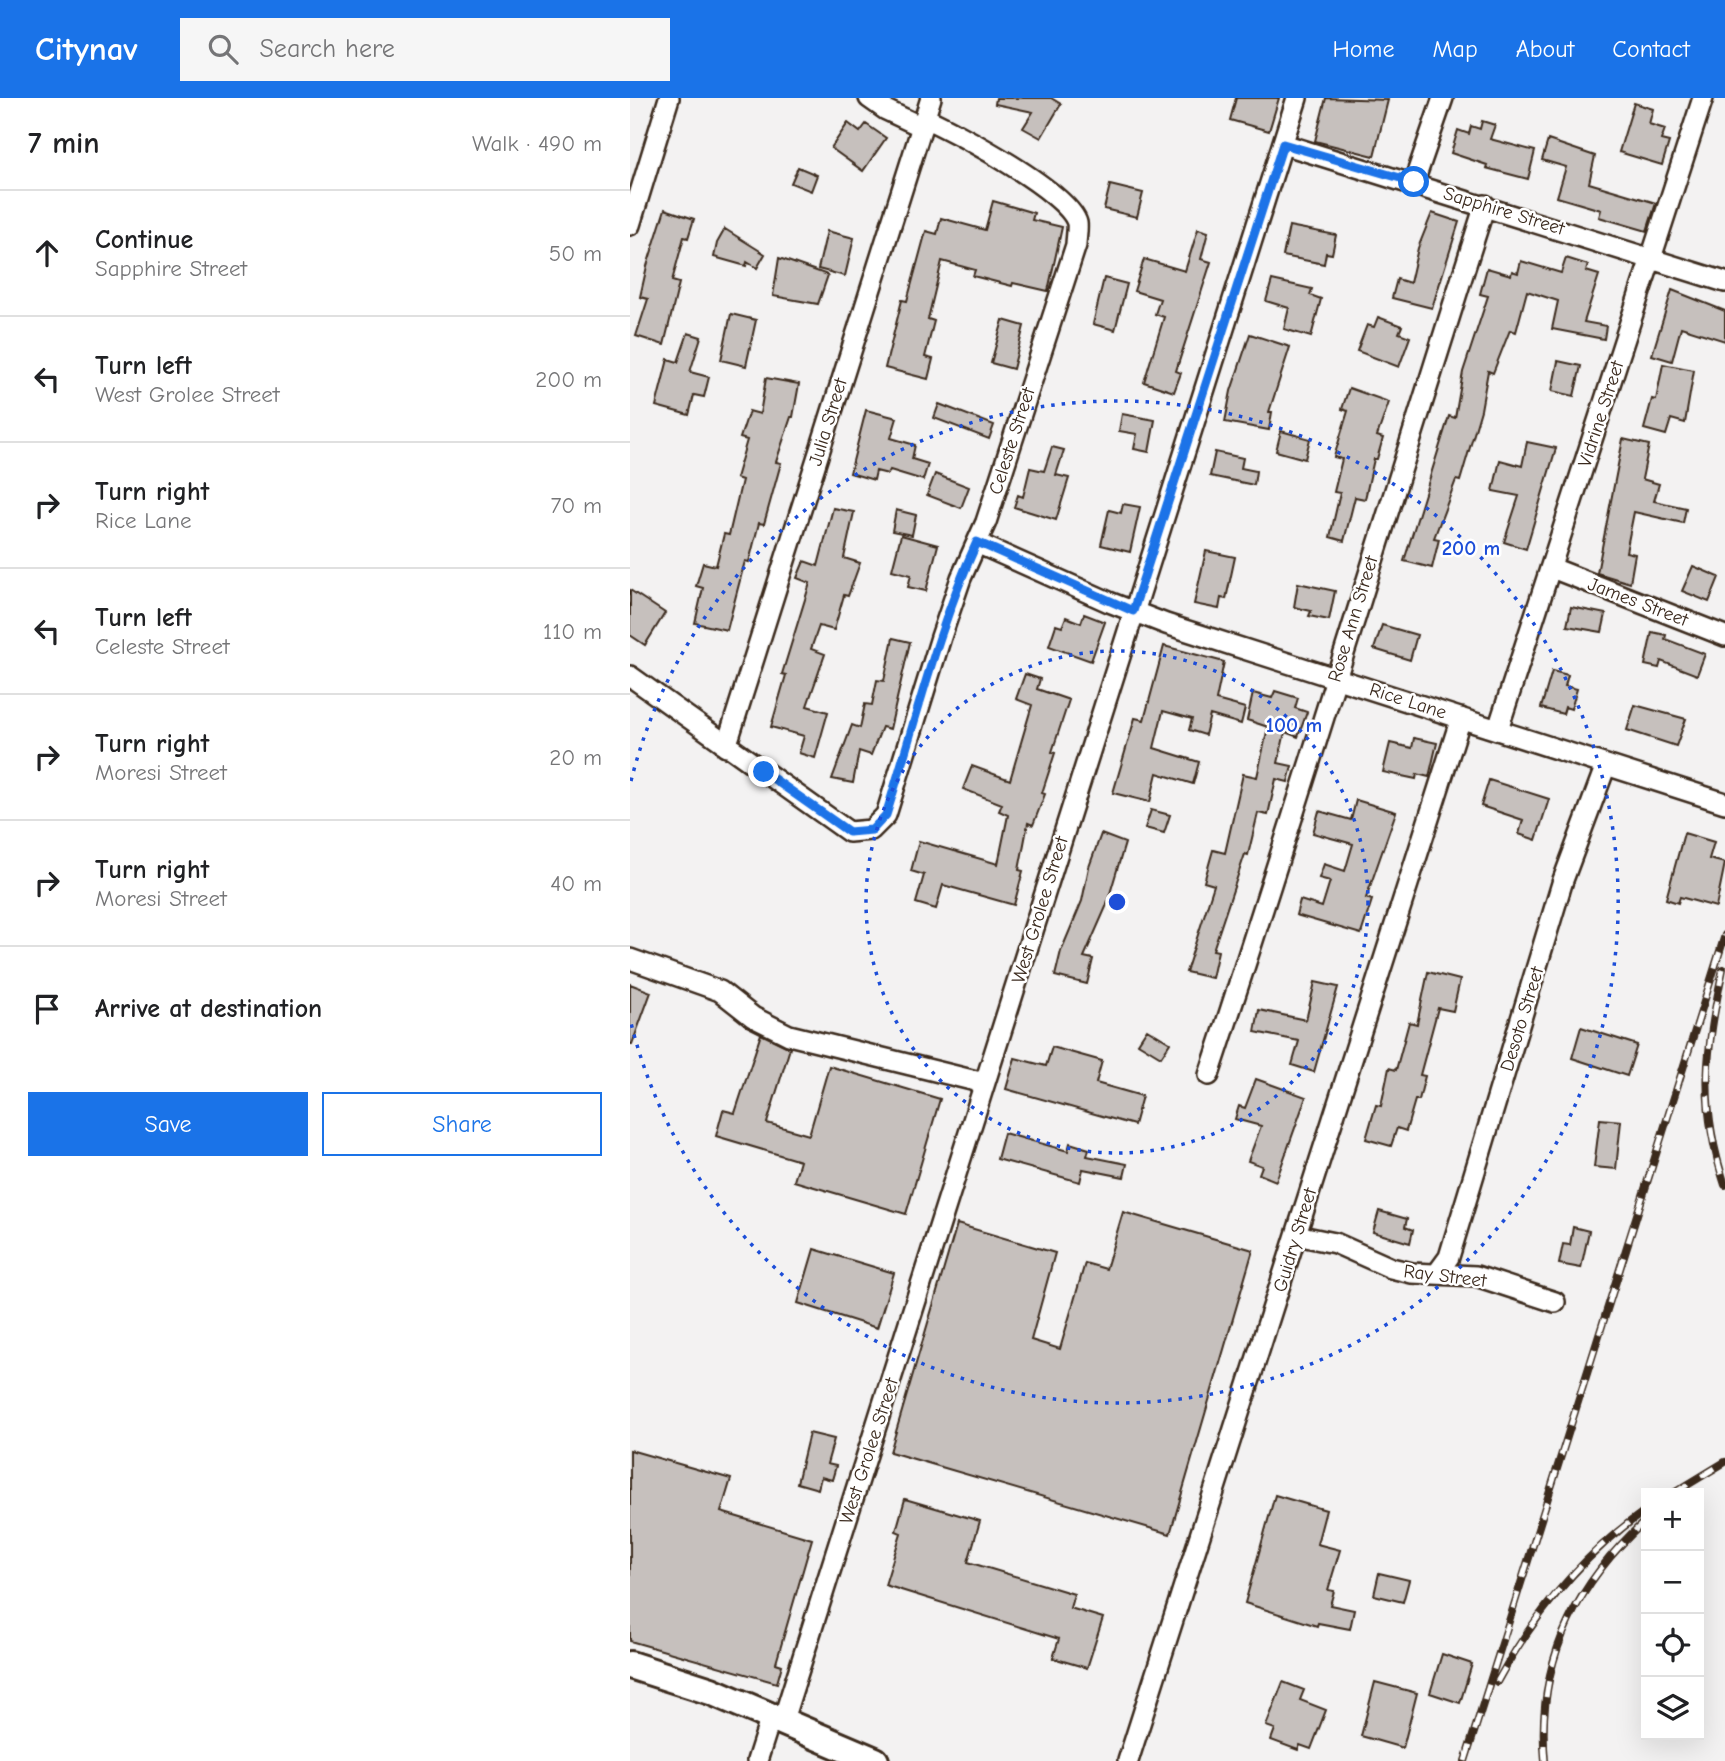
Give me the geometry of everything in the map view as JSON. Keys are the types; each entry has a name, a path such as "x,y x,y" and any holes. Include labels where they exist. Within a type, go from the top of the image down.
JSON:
{"street":[{"path":"630,225 669,98"},
{"name":"Celeste Street","path":"726,747 849,832 872,830 886,815 941,637 961,578 977,542 1076,245 1077,223 1066,205 1051,192 964,135 886,110 869,98"},
{"name":"Julia Street","path":"726,747 931,98"},
{"name":"West Grolee Street","path":"757,1761 777,1720 984,1083 1297,98"},
{"path":"1414,182 1443,98"},
{"name":"Vidrine Street","path":"1498,729 1703,98"},
{"name":"Sapphire Street","path":"1283,144 1414,182 1725,282"},
{"name":"Rose Ann Street","path":"1209,1075 1300,799 1334,677 1485,205"},
{"name":"Rice Lane","path":"977,542 1133,611 1725,803"},
{"name":"James Street","path":"1552,568 1725,636"},
{"path":"630,676 726,747"},
{"name":"Guidry Street","path":"1128,1761 1461,718"},
{"name":"Desoto Street","path":"1438,1272 1449,1257 1567,867 1606,765"},
{"path":"630,959 720,991 753,1017 789,1035 984,1083"},
{"name":"Ray Street","path":"1296,1235 1335,1243 1391,1268 1412,1273 1438,1272 1476,1276 1555,1302"},
{"path":"630,1665 711,1691 875,1761"}],"building":[{"path":"996,98 1051,98 1061,104 1041,138 1023,128 1033,112 995,104"},
{"path":"1236,98 1279,98 1269,131 1230,120"},
{"path":"1326,98 1388,100 1374,156 1315,141"},
{"path":"1634,103 1653,109 1649,124 1665,129 1661,140 1669,142 1662,165 1619,152"},
{"path":"1482,121 1495,125 1490,139 1535,151 1528,179 1486,168 1487,165 1451,153 1458,130 1469,134 1471,126 1480,129"},
{"path":"848,123 860,132 866,124 886,138 863,171 831,148"},
{"path":"1548,140 1595,156 1589,183 1656,203 1647,231 1599,217 1601,210 1557,197 1566,167 1542,160"},
{"path":"798,167 817,175 811,191 791,183"},
{"path":"1110,185 1143,193 1137,217 1104,209"},
{"path":"993,201 1034,213 1032,220 1062,227 1048,291 1013,283 1012,286 973,276 975,270 942,261 928,319 934,321 925,357 933,359 928,379 885,368 902,300 907,301 926,231 937,234 941,218 985,230"},
{"path":"665,209 694,219 688,238 684,237 672,281 679,283 664,345 636,336 648,299 640,297 647,266"},
{"path":"1432,213 1459,222 1432,308 1392,298 1397,279 1410,283 1418,248"},
{"path":"1289,226 1336,235 1332,254 1326,253 1324,264 1283,256"},
{"path":"725,229 765,254 757,268 747,262 746,266 714,257 717,243"},
{"path":"1198,229 1208,232 1201,259 1211,262 1176,371 1181,373 1174,392 1144,382 1164,317 1155,314 1160,299 1134,291 1144,259 1185,271"},
{"path":"827,231 854,238 845,276 818,269"},
{"path":"779,258 828,275 818,304 773,296"},
{"path":"1566,258 1588,265 1586,271 1599,275 1584,322 1606,326 1604,339 1552,329 1558,301 1527,291 1516,332 1510,330 1493,373 1488,371 1481,410 1460,481 1456,480 1434,538 1439,539 1432,568 1404,561 1449,416 1455,418 1463,372 1488,296 1480,294 1487,268 1511,275 1512,271 1518,273 1521,261 1561,273"},
{"path":"1104,278 1127,284 1115,330 1093,324"},
{"path":"1272,280 1312,289 1310,295 1321,299 1311,337 1284,329 1289,308 1266,301"},
{"path":"1672,290 1725,311 1725,341 1681,327 1672,361 1652,355"},
{"path":"731,314 756,320 746,366 721,360"},
{"path":"1378,317 1402,326 1399,333 1410,337 1399,367 1357,351 1367,325 1374,327"},
{"path":"1003,320 1024,326 1013,369 991,363"},
{"path":"688,333 701,337 690,372 709,377 704,397 694,395 689,415 656,406 668,359 678,362"},
{"path":"1250,334 1290,347 1269,412 1272,412 1269,430 1225,422 1231,391"},
{"path":"1558,361 1581,366 1574,396 1552,391"},
{"path":"1663,364 1694,370 1685,423 1671,419 1666,435 1644,429 1652,399 1656,400"},
{"path":"766,378 799,384 793,417 776,462 781,463 764,524 759,523 749,562 745,561 727,630 695,623 703,588 696,586 703,563 716,566 724,534 729,535 742,480 736,478 747,440 740,438 749,411 760,414"},
{"path":"1349,388 1389,402 1377,436 1383,438 1377,459 1374,459 1365,499 1355,497 1344,541 1330,537 1340,493 1334,492 1342,459 1334,457 1348,411 1342,409"},
{"path":"939,404 994,425 989,439 934,418"},
{"path":"866,410 897,418 891,438 915,445 912,459 928,464 923,480 890,470 888,474 876,471 874,480 850,473"},
{"path":"1122,414 1155,420 1149,452 1134,449 1137,434 1119,431"},
{"path":"1281,431 1310,439 1305,459 1276,451"},
{"path":"1623,439 1649,445 1642,479 1659,484 1654,501 1686,508 1683,523 1634,512 1626,552 1635,554 1630,583 1597,573"},
{"path":"1527,442 1556,448 1526,549 1504,542 1519,496 1493,491 1500,460 1522,466"},
{"path":"1052,447 1064,450 1056,475 1069,478 1056,520 1014,507 1018,495 1023,497 1030,468 1044,471"},
{"path":"1215,452 1243,458 1241,468 1256,471 1254,485 1210,476"},
{"path":"935,474 969,487 961,508 927,495"},
{"path":"1123,504 1140,507 1130,552 1101,545 1109,510 1121,513"},
{"path":"833,508 854,512 844,558 860,563 848,596 844,595 834,630 819,626 811,649 825,654 807,706 828,712 815,758 799,753 804,736 771,727 786,675 782,674 810,583 797,578 804,561 818,566"},
{"path":"896,510 916,515 912,535 892,531"},
{"path":"901,535 938,545 926,591 908,587 911,575 892,570"},
{"path":"1206,551 1235,557 1226,599 1221,598 1219,609 1194,604"},
{"path":"1693,566 1719,577 1709,602 1682,591"},
{"path":"1298,583 1335,591 1329,620 1309,616 1311,611 1294,607"},
{"path":"630,590 665,613 645,645 630,635"},
{"path":"1571,607 1606,614 1602,632 1567,626"},
{"path":"1084,614 1105,622 1091,661 1049,646 1056,625 1062,627 1066,617 1081,623"},
{"path":"1382,625 1417,635 1410,660 1374,649"},
{"path":"1652,632 1666,635 1665,639 1705,654 1697,675 1661,661 1659,668 1645,665"},
{"path":"893,638 910,642 890,729 882,727 871,755 859,751 853,783 832,779 852,725 860,728 865,704 872,705 877,680 884,681"},
{"path":"1164,646 1224,662 1216,700 1245,708 1241,724 1210,715 1205,735 1189,730 1192,719 1163,711 1154,748 1199,762 1193,784 1157,773 1150,802 1113,793 1135,718 1144,720"},
{"path":"1552,671 1568,675 1565,686 1577,689 1571,709 1565,707 1563,714 1541,708"},
{"path":"1025,674 1040,679 1037,689 1069,700 1052,752 1055,753 1042,793 1045,794 1033,825 1028,823 1019,870 1023,871 1014,905 943,885 936,909 916,903 924,875 911,871 919,841 998,864 1008,815 999,811 1002,804 963,789 972,766 1010,780 1032,705 1016,699"},
{"path":"1275,691 1298,698 1295,708 1307,712 1298,737 1285,732 1278,763 1292,766 1288,782 1276,779 1268,815 1258,813 1248,855 1245,854 1213,950 1218,951 1212,978 1186,972 1214,885 1204,882 1213,850 1225,853 1243,774 1257,777 1268,727 1247,720 1253,693 1272,698"},
{"path":"1635,705 1686,719 1676,746 1627,730"},
{"path":"1414,738 1437,743 1429,777 1417,774 1416,779 1383,772 1390,743 1412,748"},
{"path":"1489,780 1549,799 1536,840 1519,834 1523,820 1481,806"},
{"path":"1356,800 1396,812 1366,898 1372,900 1361,934 1296,915 1300,900 1322,907 1330,881 1319,878 1324,864 1345,871 1353,844 1313,833 1319,811 1351,820"},
{"path":"1151,810 1170,815 1164,833 1145,828"},
{"path":"1684,833 1714,842 1709,859 1725,863 1716,907 1680,897 1678,903 1666,899"},
{"path":"1101,834 1125,843 1106,907 1084,957 1093,959 1087,984 1055,976 1061,951 1082,901 1089,867"},
{"path":"1428,972 1460,980 1453,1011 1438,1008 1420,1075 1425,1076 1419,1100 1415,1100 1406,1131 1397,1128 1391,1146 1366,1139 1376,1105 1381,1106 1389,1068 1396,1070 1409,1022 1417,1024"},
{"path":"1315,982 1338,987 1314,1072 1292,1065 1299,1041 1255,1032 1259,1010 1306,1020"},
{"path":"630,984 651,992 632,1044 630,1044"},
{"path":"1581,1027 1637,1045 1627,1076 1572,1058"},
{"path":"1147,1029 1170,1043 1161,1057 1138,1043"},
{"path":"761,1034 790,1048 767,1123 809,1135 829,1066 940,1099 906,1214 794,1181 800,1161 716,1136 723,1110 735,1113"},
{"path":"1052,1047 1102,1061 1096,1083 1142,1096 1134,1125 1006,1089 1015,1058 1046,1066"},
{"path":"1256,1079 1306,1097 1276,1181 1259,1174 1262,1166 1248,1161 1261,1126 1235,1119 1239,1106 1245,1108"},
{"path":"1600,1119 1621,1121 1616,1169 1594,1167"},
{"path":"1004,1133 1068,1151 1070,1143 1089,1149 1087,1156 1127,1164 1124,1177 1083,1169 1080,1182 997,1159"},
{"path":"1379,1211 1407,1219 1405,1227 1413,1230 1410,1243 1373,1232"},
{"path":"1123,1212 1253,1250 1170,1534 890,1452 957,1224 1055,1253 1031,1340 1060,1349 1085,1263 1106,1269"},
{"path":"1573,1227 1589,1231 1581,1268 1559,1264 1563,1244 1570,1245"},
{"path":"814,1249 894,1273 877,1328 798,1303"},
{"path":"809,1433 834,1439 827,1464 836,1466 832,1480 821,1477 818,1489 797,1483"},
{"path":"630,1450 731,1479 721,1512 812,1539 776,1663 782,1665 777,1683 630,1641"},
{"path":"1275,1495 1326,1510 1317,1544 1340,1550 1328,1590 1334,1591 1330,1605 1354,1610 1350,1629 1318,1623 1317,1626 1245,1603"},
{"path":"905,1499 980,1521 968,1562 1074,1594 1070,1608 1103,1618 1087,1668 1053,1658 1059,1639 885,1585 901,1533 896,1531"},
{"path":"1379,1573 1409,1580 1403,1602 1374,1595"},
{"path":"1442,1654 1472,1664 1460,1703 1430,1693"},
{"path":"1283,1682 1304,1690 1300,1700 1326,1710 1311,1749 1300,1745 1298,1750 1271,1740 1275,1729 1266,1726"},
{"path":"1375,1682 1417,1693 1403,1748 1361,1736"}],"railway":[{"path":"1465,1761 1725,935"},
{"path":"1723,969 1709,1052 1708,1102 1716,1156 1725,1185"},
{"path":"1682,1488 1725,1462"},
{"path":"1497,1682 1527,1632 1562,1587 1601,1546 1641,1514"},
{"path":"1545,1761 1547,1692 1554,1660 1565,1630 1598,1573 1641,1525"}],"route":[{"path":"764,772 849,832 872,830 886,815 941,637 961,578 977,542 1133,611 1283,144 1414,182"}]}
